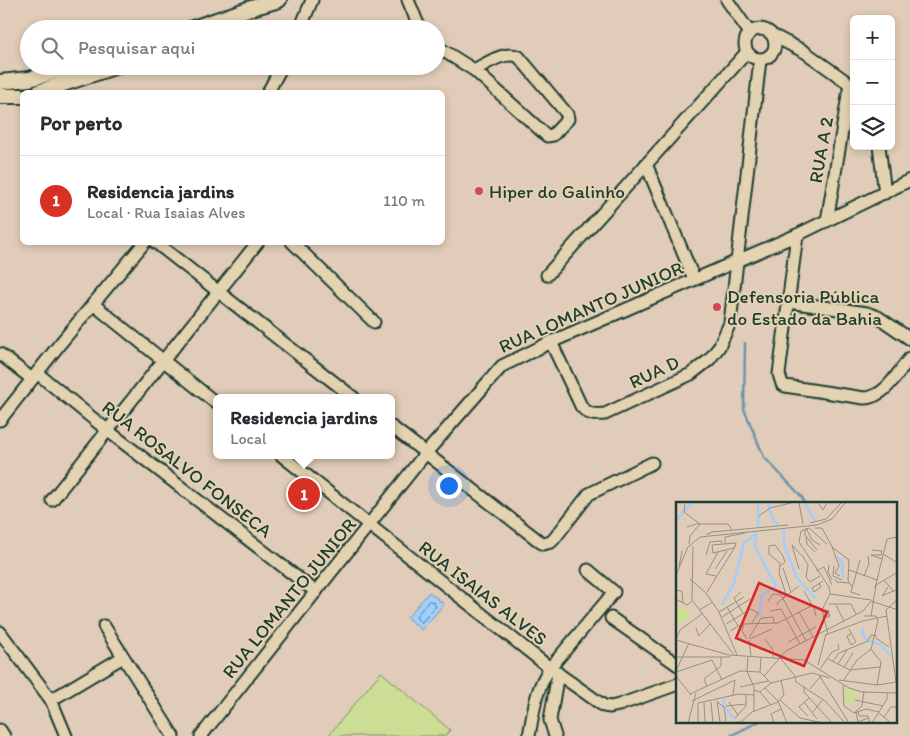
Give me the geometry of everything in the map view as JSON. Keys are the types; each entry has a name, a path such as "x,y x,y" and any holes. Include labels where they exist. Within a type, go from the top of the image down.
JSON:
{"main road":[{"path":"216,20 274,2"},
{"path":"235,20 274,2"},
{"path":"0,82 30,86 56,75"},
{"path":"45,90 90,75"},
{"path":"0,96 20,96"}],"street":[{"path":"304,20 312,0"},
{"path":"408,0 416,20"},
{"path":"727,0 750,33"},
{"path":"774,36 776,41 774,52 770,56 760,60 750,56 747,52 745,42 750,33 755,30 765,30 805,52 850,85"},
{"path":"445,52 474,70 547,136 553,135 568,119 567,114 519,56 510,55 503,57 474,70"},
{"path":"547,275 747,52"},
{"name":"RUA D","path":"551,342 581,406 587,413 595,415 605,414 691,374 709,360 719,347 730,323 760,60"},
{"path":"269,90 277,75"},
{"name":"RUA A 2","path":"827,221 850,97"},
{"path":"880,150 885,193"},
{"path":"646,164 694,280"},
{"name":"RUA LOMANTO JUNIOR","path":"205,735 425,454 502,366 551,342 797,235 910,180"},
{"path":"797,235 779,374 782,384 864,398 872,397 885,389 910,358"},
{"path":"0,420 142,245"},
{"path":"158,245 349,394"},
{"path":"52,500 256,245"},
{"path":"295,245 374,322"},
{"path":"788,302 872,315 910,338"},
{"path":"93,304 213,401"},
{"name":"RUA ROSALVO FONSECA","path":"0,354 34,376 108,430 316,592"},
{"path":"395,429 543,544 554,539 589,494 652,464"},
{"name":"RUA ISAIAS ALVES","path":"286,459 554,671 604,706 610,707 676,685"},
{"path":"529,736 541,682 554,671 614,592 588,570"},
{"path":"610,618 676,665"},
{"path":"104,626 173,736"},
{"path":"0,632 4,645 51,700 66,736"},
{"path":"51,700 123,657"},
{"path":"554,671 550,720 554,736"},
{"path":"0,730 4,736"}],"green space":[{"path":"381,672 450,730 445,736 328,736"}],"water":[{"path":"429,592 444,604 422,630 407,618"}],"waterway":[{"path":"745,343 744,409 764,457 802,497 804,502"},
{"path":"730,736 754,724"}],"place":[{"name":"Hiper do Galinho","path":"479,191"},
{"name":"Defensoria Pública do Estado da Bahia","path":"717,307"},
{"name":"Residencia jardins","path":"304,494"}]}
